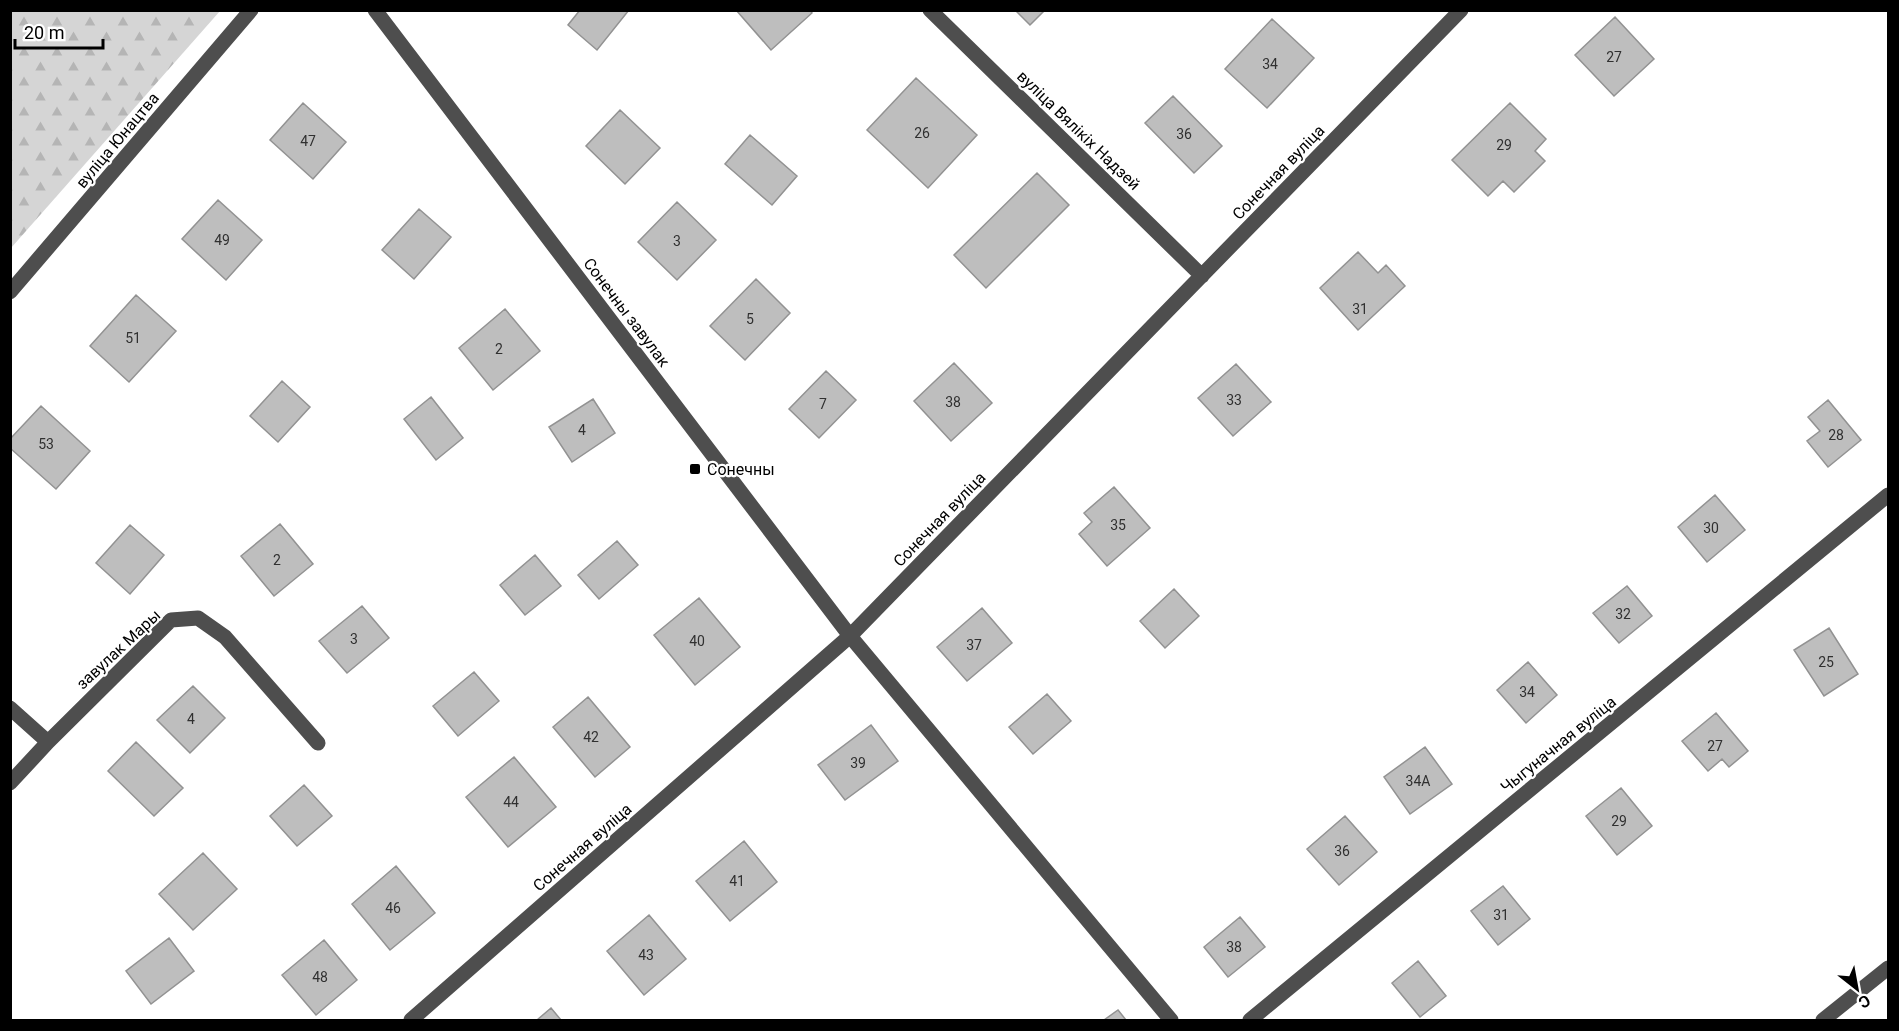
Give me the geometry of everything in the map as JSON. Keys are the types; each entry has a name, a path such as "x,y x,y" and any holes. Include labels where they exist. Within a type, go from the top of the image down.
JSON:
{"street":[{"name":"вуліца Юнацтва","path":"10,292 251,10"},
{"name":"Сонечны завулак","path":"375,10 850,636 1171,1020"},
{"name":"вуліца Вялікіх Надзей","path":"930,10 1202,276"},
{"name":"Сонечная вуліца","path":"411,1020 850,636 1461,10"},
{"name":"Чыгуначная вуліца","path":"1250,1020 1888,495"},
{"name":"завулак Мары","path":"10,783 171,620 198,618 225,637 318,743"},
{"path":"10,708 48,742"},
{"path":"1823,1020 1888,968"}],"green space":[{"path":"10,11 220,11 11,248"}],"building":[{"path":"580,10 629,10 597,50 568,25"},
{"path":"736,10 810,10 812,13 771,50"},
{"path":"1015,10 1045,10 1030,25"},
{"path":"1615,17 1654,59 1614,96 1575,55"},
{"path":"1272,19 1314,58 1267,108 1225,69"},
{"path":"916,78 977,135 928,188 867,130"},
{"path":"1173,96 1222,146 1194,173 1145,123"},
{"path":"303,103 346,142 313,179 270,140"},
{"path":"1510,103 1546,139 1535,151 1545,161 1514,192 1503,181 1488,196 1452,160"},
{"path":"620,110 660,148 625,184 586,146"},
{"path":"750,135 797,176 772,205 725,164"},
{"path":"1037,173 1069,205 986,288 954,255"},
{"path":"218,200 262,240 226,280 182,239"},
{"path":"677,202 716,240 677,280 638,242"},
{"path":"419,209 451,237 414,279 382,250"},
{"path":"1358,252 1378,273 1386,265 1405,286 1358,330 1320,288"},
{"path":"756,279 790,313 745,360 710,326"},
{"path":"136,295 176,331 129,382 90,346"},
{"path":"505,309 540,351 493,390 459,348"},
{"path":"954,363 992,403 951,441 914,401"},
{"path":"1236,364 1271,402 1233,436 1198,398"},
{"path":"826,371 856,400 819,438 789,409"},
{"path":"282,381 310,407 278,442 250,416"},
{"path":"431,397 463,438 436,460 404,419"},
{"path":"593,399 615,433 572,462 549,427"},
{"path":"1828,400 1861,440 1828,467 1807,441 1820,431 1808,417"},
{"path":"41,406 90,451 56,489 10,448 10,439"},
{"path":"1114,487 1150,528 1107,566 1079,534 1092,522 1084,513"},
{"path":"1715,495 1745,530 1707,562 1678,527"},
{"path":"280,524 313,564 274,596 241,556"},
{"path":"130,525 164,555 130,594 96,563"},
{"path":"617,541 638,565 599,599 578,575"},
{"path":"535,555 561,586 525,615 500,585"},
{"path":"1627,586 1652,616 1619,643 1593,613"},
{"path":"1174,589 1199,616 1165,648 1140,621"},
{"path":"699,598 740,647 695,685 654,635"},
{"path":"362,606 389,638 347,673 319,641"},
{"path":"982,608 1012,643 967,681 937,647"},
{"path":"1829,628 1858,674 1824,696 1794,650"},
{"path":"1528,662 1557,695 1526,723 1497,690"},
{"path":"474,672 499,701 458,736 433,706"},
{"path":"193,686 225,718 190,753 157,720"},
{"path":"1047,694 1071,721 1033,754 1009,727"},
{"path":"588,697 630,747 595,777 553,727"},
{"path":"1716,713 1748,751 1729,767 1722,759 1708,771 1682,741"},
{"path":"871,725 898,761 845,800 818,765"},
{"path":"136,742 183,788 154,816 108,771"},
{"path":"1425,747 1452,784 1410,814 1384,777"},
{"path":"514,757 556,807 508,847 466,797"},
{"path":"304,785 332,816 297,846 270,816"},
{"path":"1621,788 1652,826 1617,855 1586,816"},
{"path":"1345,816 1377,852 1339,885 1307,849"},
{"path":"744,841 777,882 730,921 696,881"},
{"path":"203,853 237,889 193,930 159,894"},
{"path":"396,866 435,913 390,950 352,904"},
{"path":"1503,886 1530,919 1498,945 1471,911"},
{"path":"649,915 686,959 644,995 607,951"},
{"path":"1240,917 1265,947 1228,977 1204,947"},
{"path":"169,938 194,971 151,1004 126,971"},
{"path":"324,940 357,980 316,1015 282,975"},
{"path":"1418,961 1446,996 1420,1017 1392,983"},
{"path":"551,1008 561,1020 537,1020"},
{"path":"1118,1010 1126,1020 1104,1020"}],"place":[{"name":"Сонечны","path":"695,469"}]}
